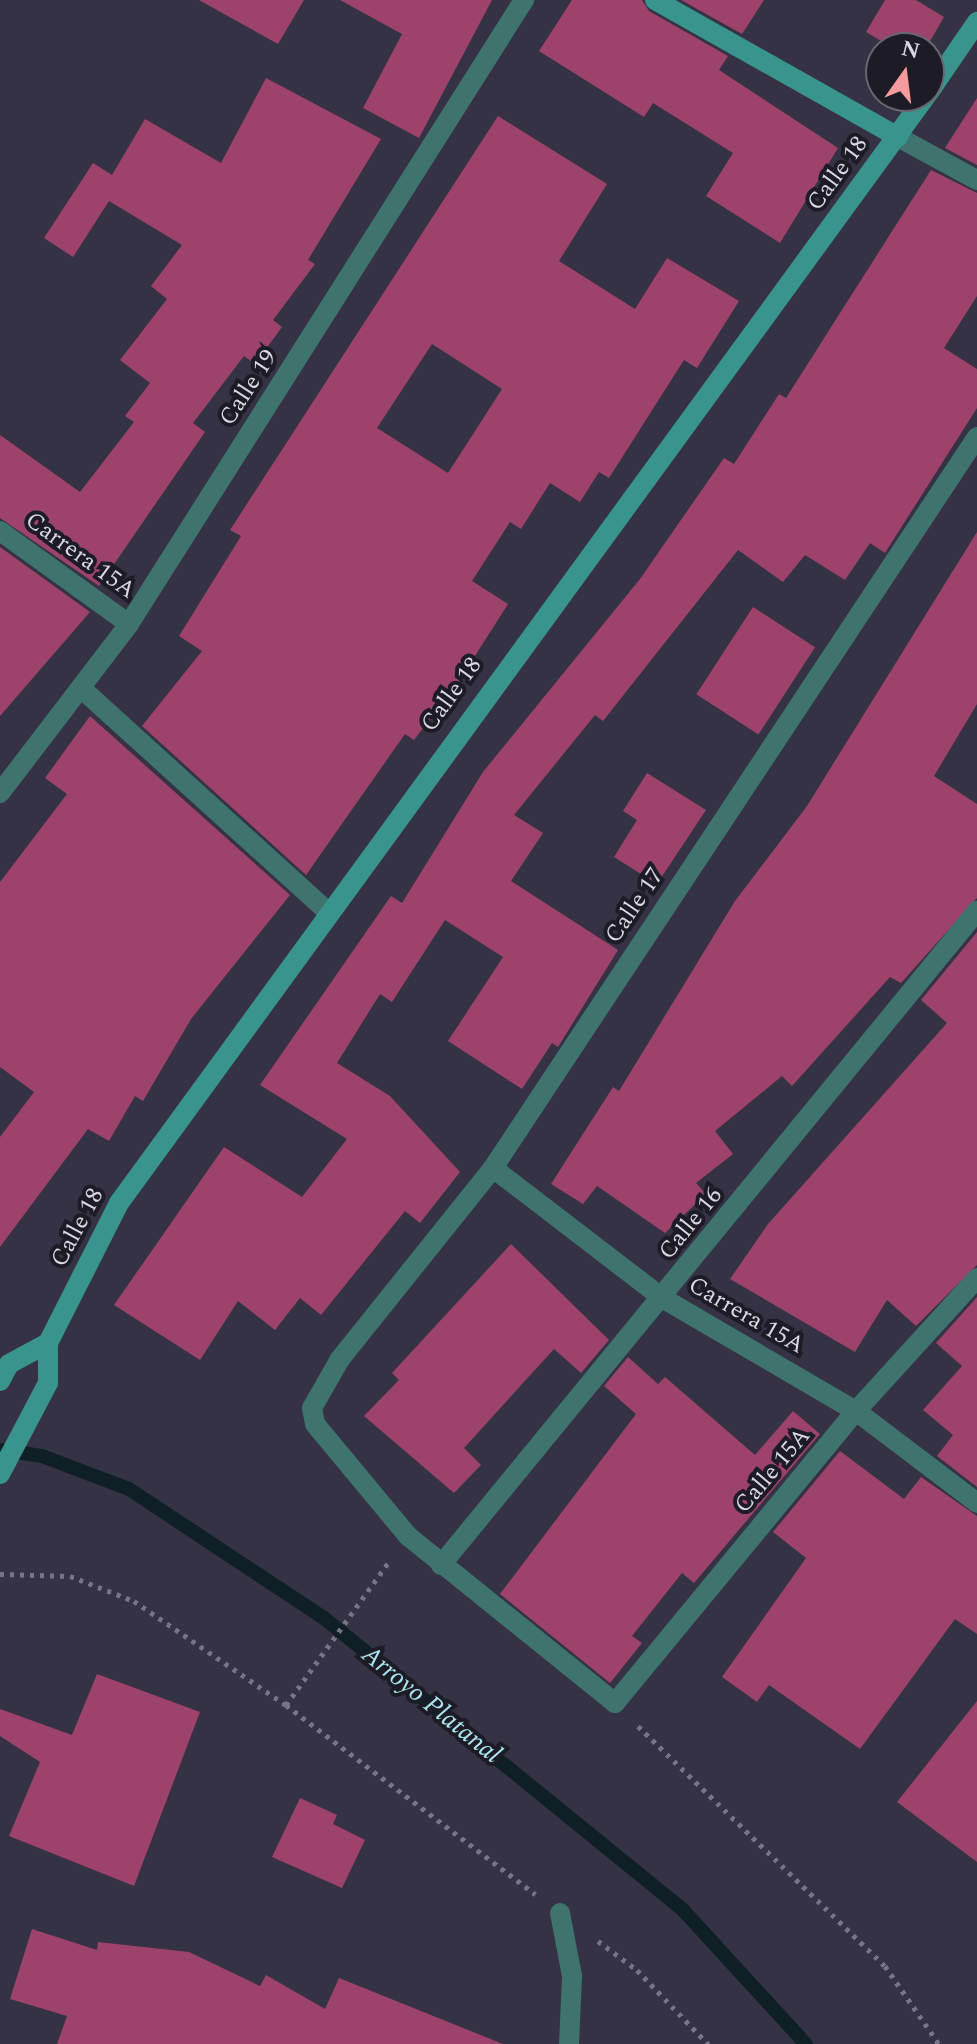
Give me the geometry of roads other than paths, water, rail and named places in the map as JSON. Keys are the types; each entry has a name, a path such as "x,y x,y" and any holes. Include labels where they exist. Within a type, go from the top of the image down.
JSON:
{"main road":[{"path":"655,0 898,137"},
{"name":"Calle 18","path":"945,69 977,22"},
{"name":"Calle 18","path":"0,1474 48,1383 48,1343 119,1203 326,910 915,112"},
{"path":"4,1372 48,1343"}],"street":[{"name":"Calle 19","path":"0,793 129,624 524,0"},
{"path":"898,137 977,180"},
{"name":"Calle 17","path":"441,1565 315,1424 319,1390 493,1168 977,437"},
{"name":"Carrera 15A","path":"0,531 129,624"},
{"path":"81,688 326,910"},
{"name":"Calle 16","path":"441,1565 664,1299 977,911"},
{"name":"Carrera 15A","path":"493,1168 664,1299 856,1411 977,1503"},
{"name":"Calle 15A","path":"441,1565 615,1703 856,1411 977,1278"},
{"path":"560,1913 572,1976 569,2044"}],"waterway":[{"name":"Arroyo Platanal","path":"0,1450 42,1456 129,1489 324,1618 683,1910 806,2044"}]}
